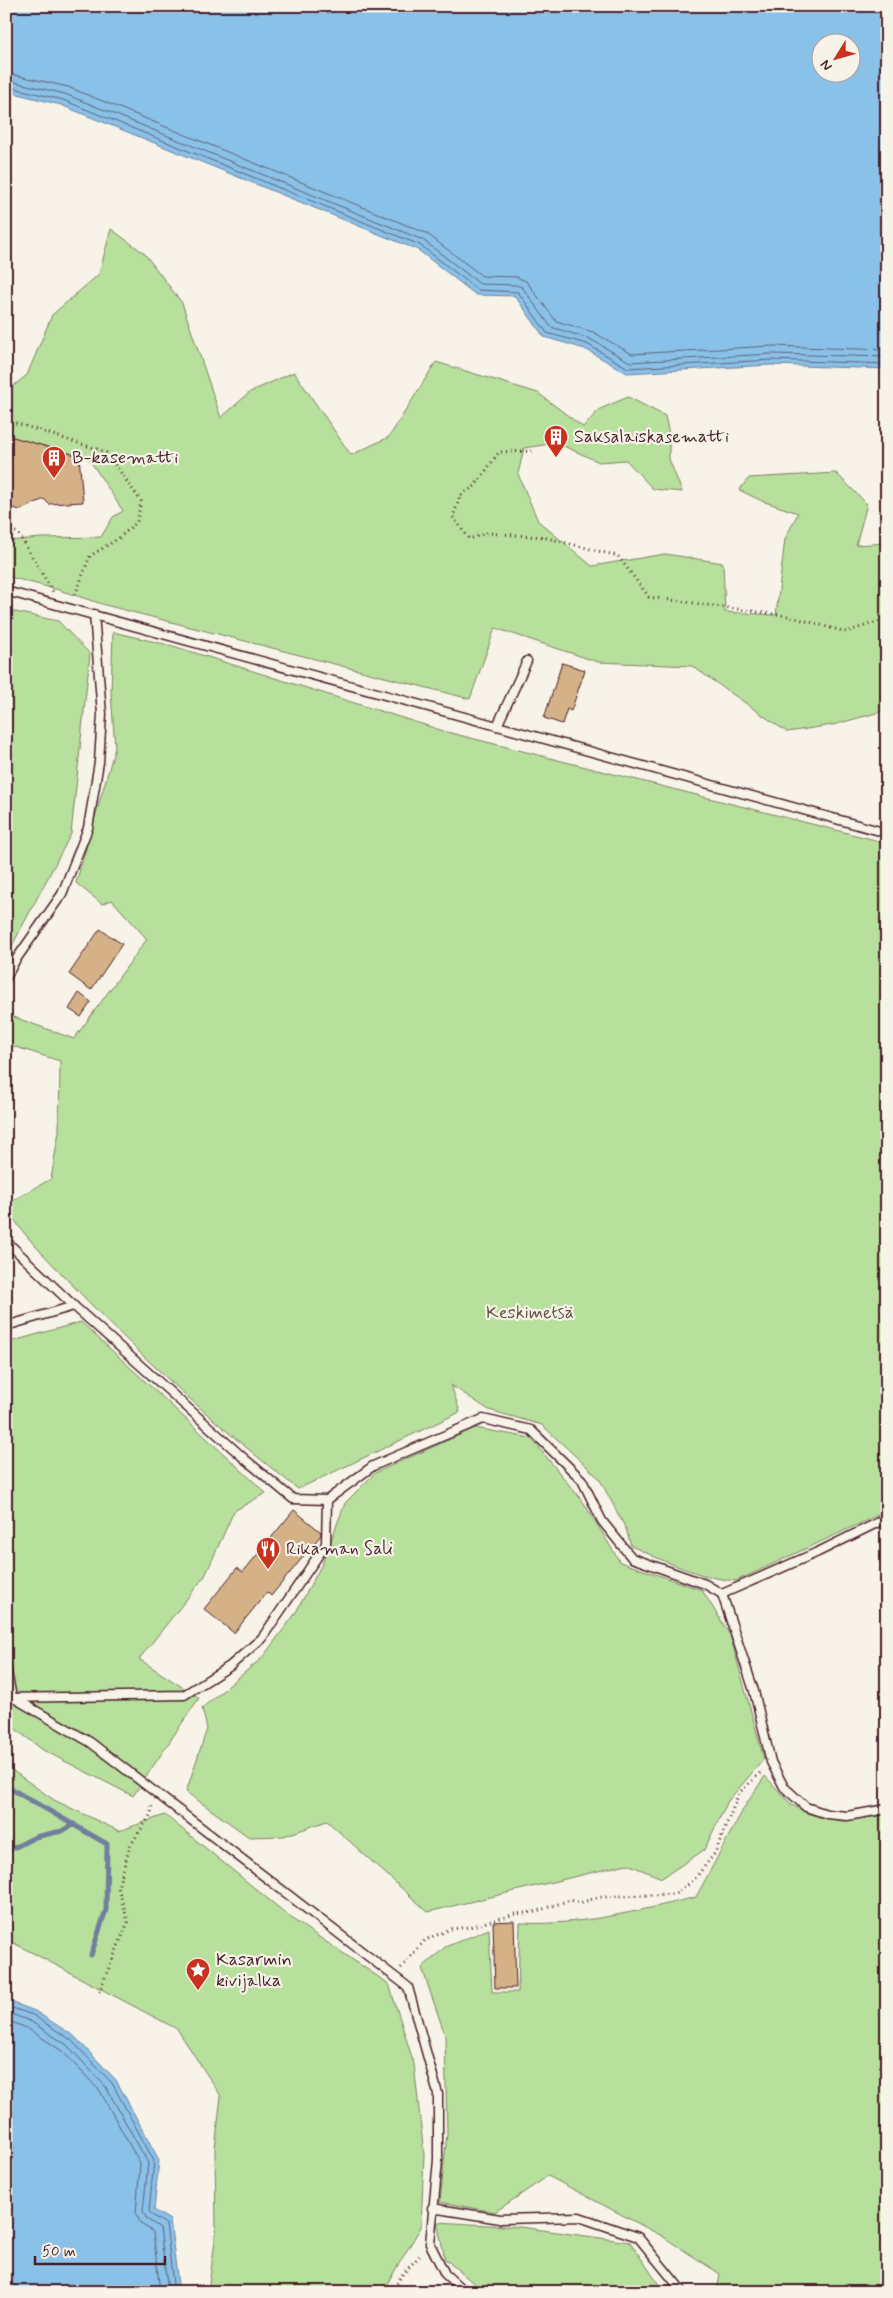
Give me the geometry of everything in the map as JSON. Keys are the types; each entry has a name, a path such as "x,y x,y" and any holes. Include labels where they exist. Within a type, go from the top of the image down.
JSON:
{"lane":[{"path":"6,591 60,604 887,833"},
{"path":"6,978 15,961 62,894 88,828 99,762 102,714 94,614"},
{"path":"497,726 527,661"},
{"path":"6,1241 74,1306 246,1460 293,1499 327,1500 373,1466 483,1419 531,1430 582,1480 602,1521 632,1558 705,1584 722,1594 754,1691 771,1762 784,1787 806,1807 827,1814 847,1816 887,1808"},
{"path":"6,1326 74,1306"},
{"path":"9,1698 184,1695 215,1676 230,1666 262,1638 326,1544 327,1500"},
{"path":"722,1594 818,1552 887,1518"},
{"path":"6,1667 9,1698"},
{"path":"9,1698 90,1742 408,1987 438,2094 438,2160 430,2244 445,2274 465,2292"},
{"path":"432,2208 500,2219 578,2217 638,2237 683,2292"}],"path":[{"path":"6,420 106,452 140,501 137,522 118,538 90,556 71,608"},
{"path":"532,451 499,452 475,486 460,496 453,517 469,539 487,532 543,537 618,556 649,598 788,616 846,632 887,618"},
{"path":"6,528 18,532 60,604"},
{"path":"396,1978 404,1962 425,1940 451,1930 515,1914 534,1912 570,1900 580,1903 599,1897 675,1894 693,1881 715,1852 739,1793 754,1782 771,1762"},
{"path":"99,1992 128,1922 118,1887 130,1846 151,1814 154,1790"},
{"path":"392,2292 401,2276 430,2244"}],"green space":[{"path":"111,229 144,253 182,303 221,418 250,392 294,372 351,455 389,437 436,362 538,393 583,427 600,409 628,397 665,416 669,434 669,459 682,492 653,489 626,460 599,462 557,443 524,448 518,474 538,521 592,566 665,554 723,563 725,612 776,615 785,539 798,513 762,501 739,490 749,478 836,473 867,504 856,545 887,543 887,710 833,725 787,732 692,666 598,662 495,628 470,699 105,605 6,576 6,541 101,537 113,517 123,511 89,459 6,435 6,374 12,387 27,375 52,315 99,274"},
{"path":"6,610 58,621 90,654 71,834 6,957"},
{"name":"Keskimetsä","path":"113,632 173,646 447,732 887,843 887,1511 736,1581 695,1573 631,1546 626,1529 599,1478 542,1425 489,1410 451,1385 460,1412 298,1489 236,1439 145,1358 30,1240 10,1213 6,1204 51,1179 59,1131 60,1061 6,1044 6,1014 74,1039 147,939 112,900 102,904 76,883 115,748 111,693"},
{"path":"81,1322 266,1493 234,1511 205,1576 139,1659 199,1698 133,1796 43,1750 6,1722 6,1343"},
{"path":"475,1428 531,1438 584,1503 620,1562 702,1590 730,1635 764,1759 728,1801 704,1850 662,1878 627,1864 428,1912 327,1821 284,1836 249,1837 186,1792 207,1729 202,1708 262,1658 295,1614 322,1564 345,1503 375,1473"},
{"path":"6,1766 54,1800 119,1831 165,1815 295,1921 389,1984 414,2064 424,2155 421,2227 382,2292 208,2292 216,2233 215,2149 221,2096 177,2029 6,1939"},
{"path":"765,1776 792,1805 809,1814 842,1821 887,1815 887,2292 717,2292 720,2274 662,2236 548,2176 495,2212 440,2202 447,2134 445,2035 422,1968 445,1947 489,1929 492,1992 518,1992 520,1923 587,1920 696,1897 745,1806"},
{"path":"437,2222 520,2227 630,2242 664,2292 484,2292 445,2259"}],"water":[{"path":"6,6 887,6 887,369 771,365 627,373 585,349 544,337 515,296 476,295 418,250 61,105 6,91"},
{"path":"6,2000 35,2011 74,2036 116,2080 159,2160 154,2210 170,2220 179,2292 6,2292"}],"building":[{"name":"B-kasematti","path":"6,435 79,456 83,502 49,504 44,499 20,510 10,507 6,502"},
{"path":"562,663 585,670 571,711 567,709 562,724 544,718"},
{"path":"100,929 122,944 91,990 69,974"},
{"path":"79,993 91,1002 81,1017 69,1009"},
{"name":"Rikaman Sali","path":"294,1510 321,1532 321,1535 271,1596 267,1592 234,1633 204,1609 237,1568 243,1572"},
{"path":"514,1921 516,1988 495,1988 493,1922"}],"waterway":[{"path":"6,1786 107,1844 106,1910 91,1955"},
{"path":"6,1852 35,1837 62,1831 74,1824"}],"place":[{"name":"Saksalaiskasematti","path":"556,458"},
{"name":"B-kasematti","path":"54,479"},
{"name":"Rikaman Sali","path":"268,1570"},
{"name":"Kasarmin kivijalka","path":"198,1991"}]}
